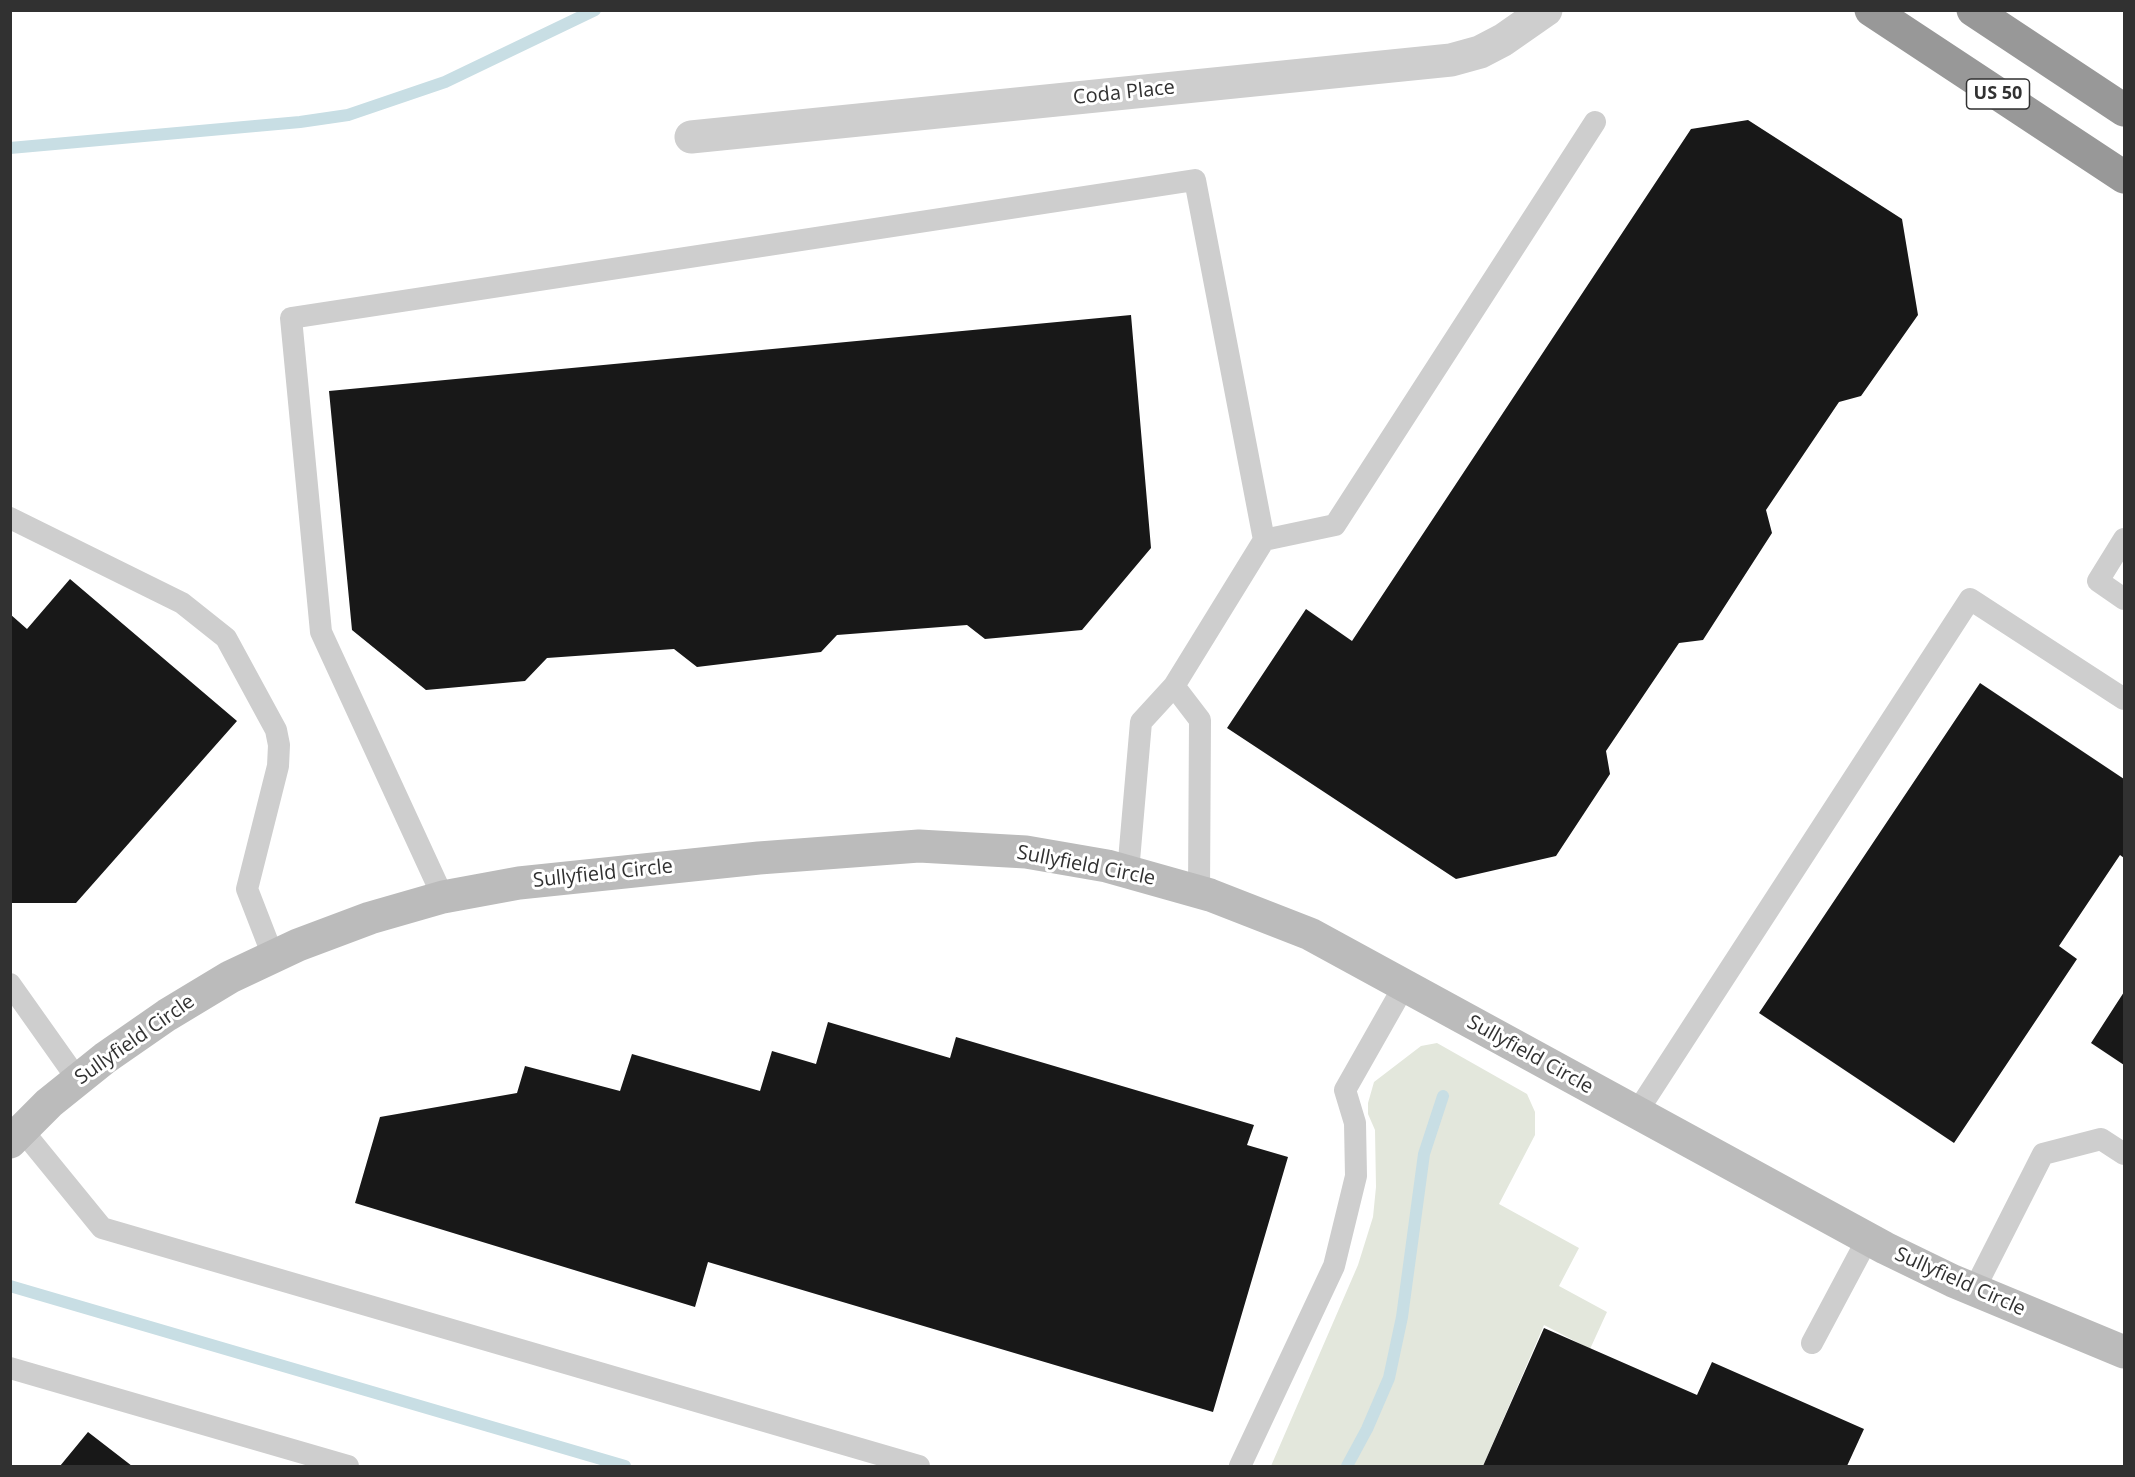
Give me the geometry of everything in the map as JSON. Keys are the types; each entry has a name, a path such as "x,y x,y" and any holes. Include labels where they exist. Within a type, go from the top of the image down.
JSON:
{"highway":[{"name":"US 50","path":"1871,10 2124,177"},
{"path":"1973,10 2124,110"}],"street":[{"name":"Coda Place","path":"690,137 1451,60 1480,52 1503,40 1546,10"},
{"name":"Sullyfield Circle","path":"16,1136 78,1080 167,1015 230,977 273,956 370,918 443,897 519,883 759,858 919,846 1026,852 1128,872 1198,891 1310,934 1868,1238 1974,1290 2124,1352"}],"lane":[{"path":"1264,540 1335,525 1595,122"},
{"path":"443,897 321,632 291,318 1195,180 1264,540 1174,686 1141,722 1128,872"},
{"path":"10,518 182,603 226,638 276,730 279,745 278,766 247,890 273,956"},
{"path":"2124,539 2098,581 2124,599"},
{"path":"1636,1112 1970,599 2124,699"},
{"path":"1174,686 1200,720 1198,891"},
{"path":"10,984 78,1080"},
{"path":"1240,1467 1334,1266 1356,1176 1354,1122 1346,1090 1404,986"},
{"path":"16,1136 102,1228 919,1467"},
{"path":"1974,1290 2043,1154 2101,1139 2124,1154"},
{"path":"1812,1343 1868,1238"},
{"path":"10,1368 348,1467"}],"shaded area":[{"path":"1437,1043 1527,1094 1535,1112 1535,1135 1499,1204 1579,1248 1559,1286 1607,1312 1590,1349 1544,1325 1483,1466 1271,1466 1358,1265 1373,1217 1376,1187 1375,1130 1368,1114 1368,1103 1374,1082 1421,1046"}],"building":[{"path":"1748,120 1902,219 1918,315 1861,396 1839,402 1766,510 1772,533 1703,640 1679,643 1606,751 1610,774 1556,856 1456,879 1227,728 1306,609 1352,641 1691,129"},
{"path":"1131,315 1151,548 1082,630 985,639 967,625 837,635 821,652 697,667 674,649 547,658 525,681 426,690 352,630 329,391"},
{"path":"70,579 237,721 76,903 10,903 10,614 27,629"},
{"path":"1980,683 2124,779 2124,858 2120,855 2059,946 2077,959 1954,1143 1759,1013"},
{"path":"2124,992 2124,1065 2091,1043"},
{"path":"828,1022 950,1058 956,1037 1254,1125 1247,1145 1288,1157 1213,1412 708,1262 695,1307 355,1203 380,1117 517,1093 525,1066 620,1091 632,1054 760,1091 772,1051 816,1064"},
{"path":"1544,1328 1697,1395 1712,1362 1864,1429 1847,1466 1483,1466"},
{"path":"88,1432 132,1466 60,1466"}],"waterway":[{"path":"10,148 300,122 348,115 445,82 595,10"},
{"path":"1347,1466 1367,1429 1389,1378 1402,1317 1424,1154 1443,1096"},
{"path":"10,1286 625,1466"}]}
